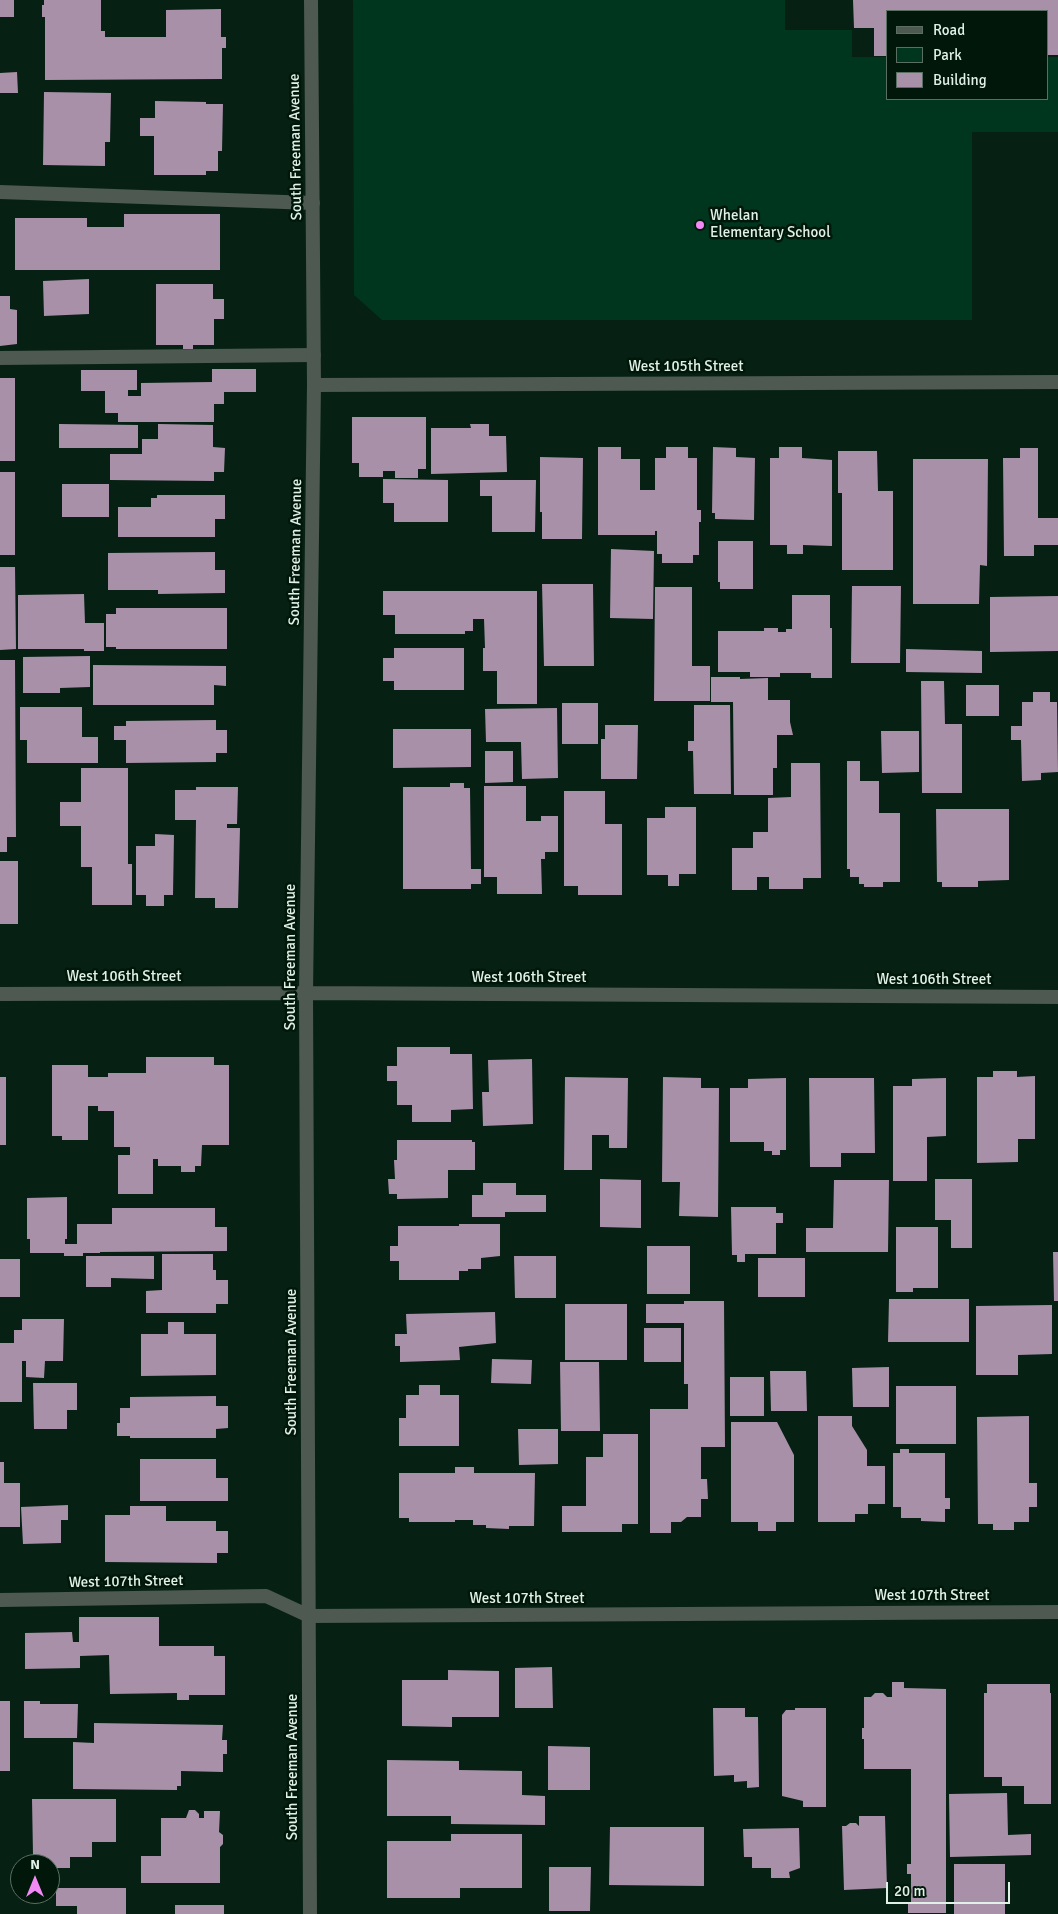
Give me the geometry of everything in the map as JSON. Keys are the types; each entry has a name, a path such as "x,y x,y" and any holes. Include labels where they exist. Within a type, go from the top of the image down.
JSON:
{"street":[{"name":"South Freeman Avenue","path":"310,1914 306,993 314,385 311,0"},
{"path":"0,192 313,203"},
{"path":"0,358 314,355"},
{"name":"West 105th Street","path":"314,385 1058,382"},
{"name":"West 106th Street","path":"0,994 306,993 1058,997"},
{"name":"West 107th Street","path":"0,1600 266,1596 309,1616 1058,1612"}],"green space":[{"name":"Whelan Elementary School","path":"353,0 785,0 785,30 852,30 852,57 886,57 886,100 1048,100 1048,57 1058,57 1058,132 972,132 972,320 382,320 354,295"}],"building":[{"path":"0,0 14,0 14,17 0,17"},
{"path":"44,0 101,0 101,31 105,31 105,37 166,37 166,10 221,9 221,37 226,37 226,48 222,48 222,79 45,80 45,17 42,17"},
{"path":"853,0 1058,0 1058,55 1048,55 1048,10 886,10 886,56 874,56 874,28 854,28"},
{"path":"17,72 18,93 0,93 0,73"},
{"path":"44,92 111,93 110,142 105,142 105,166 43,165"},
{"path":"155,101 223,104 222,151 218,151 218,171 206,171 206,175 154,175 154,136 140,136 140,118 155,118"},
{"path":"124,214 220,214 220,270 15,270 15,218 87,218 87,227 124,227"},
{"path":"89,279 89,314 44,316 43,281"},
{"path":"156,284 213,284 213,299 224,299 224,319 214,319 214,345 193,345 193,349 183,349 183,345 156,345"},
{"path":"0,296 10,296 10,309 17,310 17,344 0,346"},
{"path":"212,369 256,369 256,392 224,392 224,404 214,404 214,422 118,422 118,413 105,413 105,391 81,391 81,370 137,370 137,390 128,390 128,396 141,396 141,383 212,382"},
{"path":"0,378 15,378 15,461 0,461"},
{"path":"352,417 426,417 426,469 418,469 418,478 395,478 395,471 383,471 383,477 359,477 359,463 352,463"},
{"path":"59,424 138,425 138,448 59,448"},
{"path":"158,424 213,425 213,447 225,448 224,472 214,472 214,481 110,480 110,454 142,454 142,439 158,439"},
{"path":"470,424 489,424 489,436 506,436 507,472 431,474 431,428 471,428"},
{"path":"598,447 621,447 621,459 640,459 640,490 655,490 655,458 666,458 666,447 688,447 688,458 697,458 697,510 701,510 699,555 693,555 693,563 662,563 662,554 657,554 657,531 655,531 655,535 598,535"},
{"path":"713,447 736,448 736,457 755,458 754,520 715,519 715,513 712,513"},
{"path":"779,447 802,447 802,458 832,460 832,546 803,545 803,554 787,554 787,545 770,545 770,458 779,458"},
{"path":"1020,448 1038,448 1038,518 1058,518 1058,545 1034,545 1034,556 1004,556 1003,458 1020,458"},
{"path":"838,451 877,451 878,491 893,491 893,570 842,570 842,493 838,493"},
{"path":"540,457 583,458 582,539 542,539"},
{"path":"913,459 988,459 987,566 980,565 979,604 913,604"},
{"path":"0,472 15,472 15,555 0,555"},
{"path":"383,479 448,480 448,522 394,522 394,503 383,503"},
{"path":"480,480 536,480 535,532 492,532 492,496 480,496"},
{"path":"62,484 109,484 109,517 62,517"},
{"path":"157,495 225,495 225,519 215,519 215,537 118,537 118,507 151,507 151,498 157,498"},
{"path":"718,541 753,541 753,589 720,589 720,582 718,582"},
{"path":"611,549 654,551 653,619 610,618"},
{"path":"215,552 215,570 225,570 225,593 158,594 158,590 108,590 108,553"},
{"path":"0,567 15,567 16,649 0,650"},
{"path":"542,584 593,584 594,666 544,666"},
{"path":"852,586 901,586 900,663 851,663"},
{"path":"655,587 692,587 692,666 710,666 710,701 654,701"},
{"path":"383,591 537,591 537,704 497,704 497,671 483,671 483,648 485,648 484,619 473,619 473,631 465,631 465,634 395,634 395,615 383,615"},
{"path":"84,594 85,623 104,623 104,651 84,651 84,649 18,649 18,595"},
{"path":"792,595 830,595 832,678 811,678 811,673 780,673 780,677 750,677 750,672 718,672 718,631 764,631 764,628 778,628 778,632 786,632 786,629 792,629"},
{"path":"1058,596 1058,651 990,652 990,597"},
{"path":"116,608 227,608 227,649 116,649 116,647 106,647 106,614 116,614"},
{"path":"394,648 464,648 464,690 394,690 394,681 383,681 383,658 394,658"},
{"path":"906,649 982,651 982,673 906,672"},
{"path":"90,656 90,687 60,688 60,693 23,693 23,657"},
{"path":"0,660 15,660 16,837 7,837 7,852 0,852"},
{"path":"93,665 226,666 226,686 214,685 214,705 93,705"},
{"path":"711,677 768,678 768,700 790,700 790,722 793,735 777,735 777,768 773,768 773,795 734,795 733,702 711,702"},
{"path":"921,681 944,681 945,724 962,724 962,793 922,793"},
{"path":"966,685 999,685 999,716 966,716"},
{"path":"1033,692 1050,692 1050,702 1057,702 1058,772 1041,773 1041,780 1022,781 1021,740 1011,740 1011,726 1022,726 1022,702 1033,702"},
{"path":"562,703 598,703 598,744 562,744"},
{"path":"694,705 730,705 731,794 694,794 693,751 688,751 688,741 694,741"},
{"path":"20,707 82,707 82,737 98,737 98,763 27,763 27,740 20,740"},
{"path":"557,708 558,778 522,779 521,742 486,742 485,709"},
{"path":"216,720 216,730 227,730 227,753 216,753 216,762 126,763 126,740 114,740 114,726 126,726 126,721"},
{"path":"605,725 638,725 637,779 601,779 601,739 605,739"},
{"path":"393,729 471,729 471,767 393,768"},
{"path":"881,731 919,731 919,772 882,773"},
{"path":"485,751 513,751 513,782 485,783"},
{"path":"847,761 860,761 860,781 879,781 879,813 900,813 900,882 883,882 883,887 864,887 864,884 859,884 859,877 850,877 850,869 847,869"},
{"path":"791,763 820,763 821,878 803,878 803,889 769,889 769,877 757,877 757,890 732,890 732,848 753,848 753,832 768,832 768,798 791,797"},
{"path":"81,768 128,768 128,864 132,864 132,905 92,905 92,867 81,867 81,826 60,826 60,802 81,802"},
{"path":"450,783 464,783 464,788 470,788 471,869 481,869 481,884 471,884 471,889 403,889 403,787 450,787"},
{"path":"484,786 526,786 526,821 541,821 541,816 558,816 558,852 545,852 545,859 541,859 542,894 497,894 497,877 484,877"},
{"path":"196,787 238,787 237,824 227,824 227,828 240,828 238,908 215,908 215,898 195,898 196,820 175,820 175,790 196,790"},
{"path":"564,791 605,791 605,824 622,824 622,895 578,895 578,886 564,886"},
{"path":"665,807 696,807 696,874 679,874 679,886 668,886 668,875 647,875 647,818 665,818"},
{"path":"936,809 1009,809 1009,880 978,881 978,887 942,887 942,882 937,882"},
{"path":"155,834 174,835 173,895 164,895 164,906 146,906 146,895 136,895 136,846 155,846"},
{"path":"0,861 18,861 18,924 0,924"},
{"path":"397,1047 450,1047 450,1054 472,1054 473,1109 451,1110 451,1122 412,1122 412,1105 397,1105 397,1081 387,1081 387,1066 397,1066"},
{"path":"146,1057 214,1057 214,1065 229,1065 229,1145 202,1145 201,1166 195,1166 195,1172 181,1172 181,1166 158,1166 158,1159 153,1159 153,1194 118,1194 118,1155 130,1155 130,1147 114,1147 114,1111 98,1111 98,1106 88,1106 88,1140 62,1140 62,1136 52,1136 52,1065 88,1065 88,1077 108,1077 108,1073 146,1073"},
{"path":"532,1059 533,1124 483,1126 482,1092 489,1092 488,1060"},
{"path":"993,1071 1017,1071 1017,1077 1035,1076 1035,1139 1018,1139 1018,1162 977,1163 977,1077 993,1077"},
{"path":"0,1077 6,1077 6,1145 0,1145"},
{"path":"565,1077 628,1078 627,1148 609,1148 609,1135 592,1135 592,1170 564,1170"},
{"path":"663,1077 701,1078 701,1088 719,1088 718,1217 679,1216 680,1182 662,1182"},
{"path":"786,1078 786,1150 780,1150 780,1155 772,1155 772,1151 764,1151 764,1142 730,1142 730,1088 748,1088 748,1079"},
{"path":"809,1078 874,1078 875,1153 841,1153 841,1167 810,1167"},
{"path":"946,1078 946,1136 927,1137 927,1181 893,1181 893,1086 912,1086 912,1079"},
{"path":"397,1140 472,1140 472,1142 475,1142 475,1170 448,1170 448,1198 397,1199 397,1194 389,1194 388,1179 395,1179 394,1160 397,1160"},
{"path":"600,1179 641,1180 641,1228 600,1227"},
{"path":"935,1179 972,1179 972,1248 951,1248 951,1220 935,1220"},
{"path":"834,1180 889,1180 888,1252 806,1252 806,1228 833,1228"},
{"path":"483,1183 516,1183 516,1195 546,1195 546,1212 505,1212 505,1217 472,1217 472,1195 483,1195"},
{"path":"67,1197 67,1239 65,1239 65,1244 77,1244 77,1224 112,1224 112,1208 215,1208 215,1227 227,1227 227,1251 100,1252 83,1253 83,1256 64,1256 64,1253 30,1253 30,1239 27,1239 27,1198"},
{"path":"731,1207 776,1207 776,1213 783,1213 783,1223 776,1223 776,1254 745,1254 745,1262 737,1262 737,1255 732,1255"},
{"path":"459,1224 500,1224 500,1256 481,1258 481,1269 459,1271 459,1280 399,1280 399,1261 390,1261 390,1246 398,1246 398,1226 459,1226"},
{"path":"896,1227 938,1227 938,1288 913,1288 913,1292 896,1292"},
{"path":"647,1246 690,1246 690,1294 647,1294"},
{"path":"1053,1252 1058,1252 1058,1301 1054,1301"},
{"path":"162,1254 213,1254 213,1270 216,1270 216,1280 228,1280 228,1304 216,1304 216,1313 146,1313 146,1291 162,1290"},
{"path":"86,1256 154,1256 154,1279 111,1278 111,1287 86,1287"},
{"path":"514,1256 556,1256 556,1298 515,1298"},
{"path":"758,1258 805,1258 805,1297 758,1297"},
{"path":"0,1259 20,1259 20,1297 0,1297"},
{"path":"889,1299 969,1299 969,1342 888,1342"},
{"path":"684,1301 724,1301 725,1447 701,1447 701,1479 707,1479 708,1499 701,1499 701,1517 687,1517 681,1522 671,1522 671,1533 650,1533 650,1409 688,1409 688,1384 684,1384 684,1323 646,1323 646,1304 684,1304"},
{"path":"565,1304 627,1304 627,1360 565,1360"},
{"path":"1052,1305 1052,1354 1018,1355 1018,1375 976,1375 976,1306"},
{"path":"495,1312 496,1343 459,1347 460,1360 400,1362 400,1346 395,1346 395,1334 407,1334 406,1314"},
{"path":"22,1319 64,1319 63,1361 45,1361 44,1378 26,1377 26,1361 22,1361 22,1402 0,1402 0,1343 14,1343 14,1330 22,1330"},
{"path":"168,1322 184,1322 184,1334 216,1334 216,1375 141,1376 141,1334 168,1334"},
{"path":"644,1328 681,1328 681,1362 644,1362"},
{"path":"492,1359 532,1360 531,1384 491,1383"},
{"path":"560,1362 599,1362 600,1431 561,1431"},
{"path":"889,1367 889,1407 853,1407 852,1368"},
{"path":"770,1371 806,1371 807,1411 771,1411"},
{"path":"730,1377 764,1377 764,1416 730,1416"},
{"path":"33,1383 77,1383 77,1410 67,1410 67,1429 34,1429"},
{"path":"419,1385 440,1385 440,1395 459,1395 459,1446 399,1446 399,1418 406,1418 406,1395 419,1395"},
{"path":"896,1386 956,1386 956,1444 896,1444"},
{"path":"216,1396 216,1406 228,1406 228,1428 216,1429 216,1438 130,1438 130,1436 117,1436 117,1423 120,1423 120,1408 130,1408 130,1397"},
{"path":"818,1416 852,1416 852,1426 867,1450 867,1466 885,1466 885,1504 868,1504 868,1514 855,1514 855,1522 818,1522"},
{"path":"1029,1416 1029,1483 1037,1483 1037,1507 1029,1507 1029,1522 1014,1522 1014,1530 993,1530 993,1524 978,1524 977,1417"},
{"path":"731,1422 777,1422 794,1455 794,1522 776,1522 776,1531 758,1531 758,1522 731,1522"},
{"path":"518,1429 558,1429 558,1464 519,1465"},
{"path":"603,1434 638,1434 638,1524 622,1524 622,1532 562,1532 562,1506 586,1506 586,1457 603,1457"},
{"path":"900,1449 909,1449 909,1453 945,1453 945,1498 950,1498 950,1509 945,1509 945,1522 921,1521 921,1518 901,1518 901,1507 893,1507 893,1453 900,1453"},
{"path":"140,1459 216,1459 216,1478 228,1478 228,1501 140,1501"},
{"path":"0,1462 4,1462 4,1483 20,1483 20,1527 0,1527"},
{"path":"455,1467 474,1467 474,1473 535,1473 534,1526 509,1526 509,1529 486,1528 486,1525 473,1525 473,1520 409,1522 409,1518 399,1518 399,1473 455,1473"},
{"path":"68,1505 68,1520 61,1520 61,1543 23,1544 21,1507"},
{"path":"130,1506 166,1506 166,1521 216,1521 216,1531 228,1531 228,1553 217,1553 217,1563 105,1562 105,1515 130,1515"},
{"path":"79,1617 159,1617 159,1646 214,1646 214,1656 225,1656 225,1695 189,1695 189,1700 177,1700 177,1693 110,1694 109,1655 80,1656 80,1668 25,1669 25,1633 72,1632 73,1642 79,1642"},
{"path":"552,1667 553,1708 515,1708 515,1668"},
{"path":"448,1670 499,1671 499,1717 452,1717 452,1727 402,1726 402,1680 448,1680"},
{"path":"892,1682 904,1682 904,1688 946,1689 946,1913 908,1913 908,1904 911,1904 911,1874 907,1874 907,1864 911,1864 911,1769 864,1769 862,1728 864,1728 864,1697 871,1697 875,1693 883,1693 887,1697 892,1697"},
{"path":"987,1684 1050,1684 1051,1804 1024,1804 1024,1786 1002,1786 1002,1777 984,1777 984,1693 987,1693"},
{"path":"0,1701 10,1701 10,1771 0,1771"},
{"path":"24,1701 40,1701 40,1704 78,1704 77,1738 24,1738"},
{"path":"713,1708 745,1708 745,1717 758,1717 759,1787 747,1788 747,1781 734,1782 734,1775 714,1776"},
{"path":"795,1708 826,1708 826,1807 803,1807 803,1801 782,1796 782,1715 786,1710 795,1710"},
{"path":"94,1723 223,1725 222,1740 227,1740 227,1754 223,1754 223,1772 181,1771 181,1786 177,1786 177,1790 73,1789 73,1742 94,1743"},
{"path":"548,1746 590,1747 590,1790 548,1790"},
{"path":"387,1760 459,1761 459,1770 522,1771 522,1795 545,1796 545,1825 451,1824 451,1816 387,1816"},
{"path":"1007,1793 1008,1835 1031,1834 1031,1855 950,1857 949,1794"},
{"path":"32,1799 116,1799 116,1842 92,1842 92,1857 70,1857 70,1868 60,1868 60,1854 33,1854"},
{"path":"189,1810 195,1810 199,1814 199,1818 204,1818 204,1811 220,1811 219,1832 223,1835 223,1844 220,1847 220,1883 141,1883 141,1856 161,1856 161,1818 186,1818"},
{"path":"859,1816 885,1816 887,1888 844,1890 842,1826 856,1823 859,1826"},
{"path":"610,1827 704,1827 704,1886 609,1885"},
{"path":"799,1828 800,1868 789,1872 790,1878 771,1878 771,1868 752,1868 752,1857 744,1857 743,1829"},
{"path":"451,1834 522,1834 522,1888 460,1888 460,1898 387,1898 387,1841 451,1841"},
{"path":"954,1864 1005,1864 1005,1914 954,1914"},
{"path":"549,1867 591,1867 590,1911 549,1911"},
{"path":"60,1888 126,1888 126,1914 77,1914 77,1906 56,1906 56,1904 60,1904"},
{"path":"175,1905 224,1905 224,1914 175,1914"}],"place":[{"name":"Whelan Elementary School","path":"700,225"}]}
